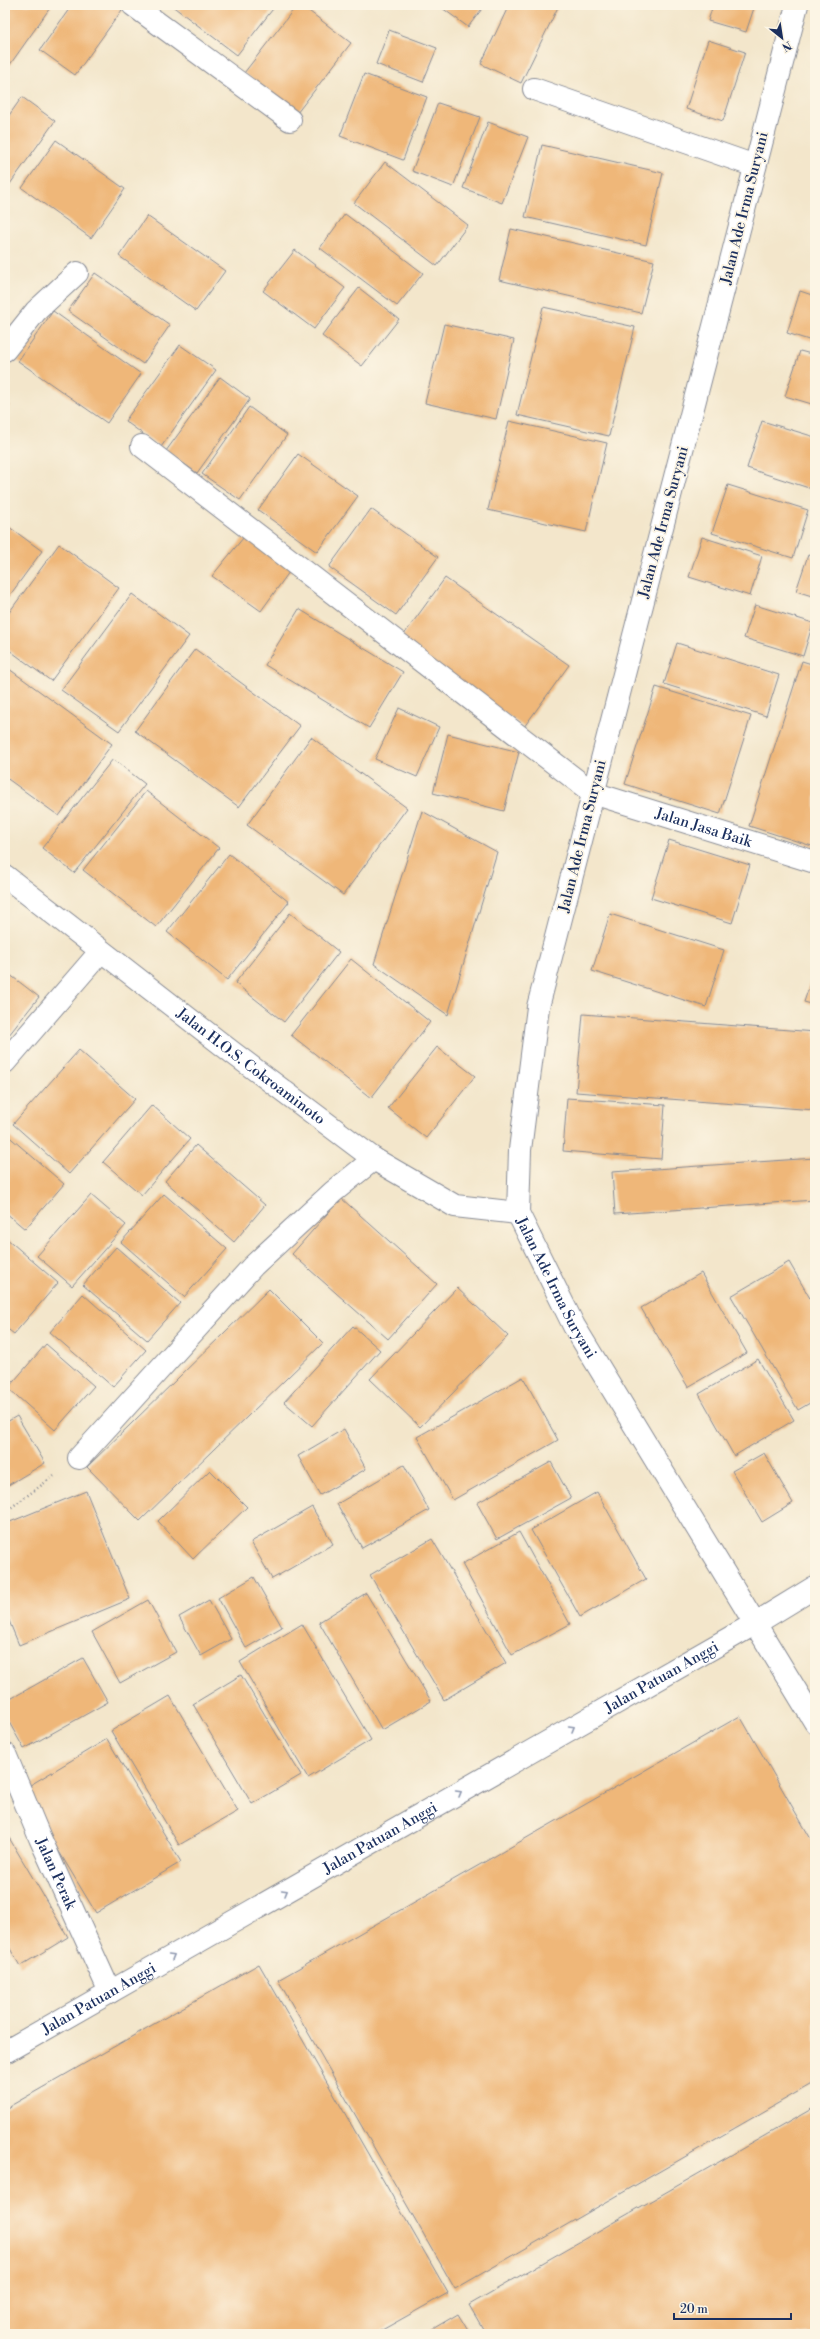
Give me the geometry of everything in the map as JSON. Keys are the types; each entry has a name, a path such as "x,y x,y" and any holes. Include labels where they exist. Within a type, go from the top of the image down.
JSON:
{"street":[{"path":"134,5 290,120"},
{"name":"Jalan Ade Irma Suryani","path":"797,5 538,1007 520,1150 518,1213 574,1326 815,1722"},
{"path":"534,89 755,166"},
{"path":"5,350 36,311 77,273"},
{"path":"142,446 593,793"},
{"name":"Jalan Jasa Baik","path":"593,793 815,862"},
{"name":"Jalan H.O.S. Cokroaminoto","path":"5,876 232,1054 374,1159 455,1206 518,1213"},
{"path":"5,1062 101,951"},
{"path":"79,1458 253,1266 333,1192 374,1159"},
{"name":"Jalan Patuan Anggi","path":"5,2052 756,1623 815,1586"},
{"name":"Jalan Perak","path":"5,1754 40,1838 110,1992"}],"path":[{"path":"5,1512 79,1458"}],"building":[{"path":"5,5 52,5 9,66 5,63"},
{"path":"72,5 114,5 122,10 75,75 40,50"},
{"path":"171,5 276,5 237,55"},
{"path":"297,5 301,5 351,43 297,113 244,73"},
{"path":"438,5 485,5 468,27"},
{"path":"509,5 559,5 521,83 481,64"},
{"path":"713,5 755,5 746,32 708,21"},
{"path":"389,30 437,48 423,82 376,64"},
{"path":"708,40 745,52 723,121 686,109"},
{"path":"364,74 427,97 403,160 340,136"},
{"path":"22,97 55,121 10,184 5,180 5,121"},
{"path":"438,103 480,117 453,187 412,171"},
{"path":"488,122 528,137 502,203 463,188"},
{"path":"56,140 125,189 91,238 22,188"},
{"path":"542,145 663,173 646,245 525,217"},
{"path":"385,162 468,225 437,266 354,203"},
{"path":"345,214 423,273 397,306 320,248"},
{"path":"147,216 225,271 196,311 119,256"},
{"path":"511,229 654,261 641,313 499,280"},
{"path":"295,250 345,288 314,329 263,291"},
{"path":"95,273 170,325 143,364 68,311"},
{"path":"359,288 399,319 362,366 322,336"},
{"path":"800,291 815,296 815,342 787,333"},
{"path":"543,307 635,327 609,436 517,415"},
{"path":"53,311 141,374 107,423 18,361"},
{"path":"444,324 514,340 496,419 425,403"},
{"path":"180,345 216,370 161,447 125,421"},
{"path":"800,351 815,355 815,405 785,396"},
{"path":"220,377 250,399 197,473 166,451"},
{"path":"5,401 10,405 5,412"},
{"path":"249,407 287,435 240,500 202,474"},
{"path":"509,421 607,443 586,532 488,510"},
{"path":"762,421 815,437 815,490 747,468"},
{"path":"298,454 358,496 317,552 258,510"},
{"path":"728,485 808,510 793,558 712,533"},
{"path":"371,509 438,557 396,615 329,567"},
{"path":"5,524 42,551 5,602"},
{"path":"248,532 292,568 261,611 212,576"},
{"path":"702,537 762,556 750,596 689,577"},
{"path":"59,544 119,588 51,681 5,647 5,618"},
{"path":"808,555 815,557 815,597 796,591"},
{"path":"445,578 569,665 524,727 400,640"},
{"path":"132,594 189,636 119,731 61,690"},
{"path":"755,605 813,623 803,656 744,638"},
{"path":"299,609 403,672 369,728 265,665"},
{"path":"677,643 779,675 766,716 664,684"},
{"path":"195,649 300,726 239,807 135,731"},
{"path":"802,661 815,665 815,847 749,826"},
{"path":"5,666 112,744 59,816 5,777"},
{"path":"656,687 751,716 720,814 625,784"},
{"path":"399,708 439,727 417,777 375,759"},
{"path":"448,734 519,752 504,811 433,793"},
{"path":"311,737 407,808 343,895 247,825"},
{"path":"113,759 145,784 74,873 42,848"},
{"path":"146,791 219,848 156,927 83,870"},
{"path":"422,811 497,852 448,1015 374,964"},
{"path":"669,840 750,865 732,923 651,898"},
{"path":"229,854 289,902 227,980 167,932"},
{"path":"290,913 339,952 284,1022 235,983"},
{"path":"610,914 724,950 706,1007 592,971"},
{"path":"351,959 430,1022 371,1098 291,1035"},
{"path":"815,969 815,1005 804,1002"},
{"path":"5,971 39,997 5,1040"},
{"path":"583,1014 815,1032 815,1110 576,1092"},
{"path":"437,1047 475,1076 426,1138 388,1108"},
{"path":"79,1050 135,1099 69,1174 13,1124"},
{"path":"567,1098 665,1105 661,1159 563,1151"},
{"path":"152,1105 190,1139 142,1195 103,1162"},
{"path":"5,1133 64,1184 25,1229 5,1212"},
{"path":"196,1145 265,1205 234,1242 165,1181"},
{"path":"815,1158 815,1200 615,1214 612,1172"},
{"path":"164,1194 227,1249 184,1297 121,1242"},
{"path":"91,1195 126,1225 72,1286 37,1256"},
{"path":"341,1198 437,1284 388,1339 292,1254"},
{"path":"5,1237 58,1283 14,1334 5,1327"},
{"path":"116,1247 180,1303 147,1340 83,1285"},
{"path":"789,1262 815,1307 815,1400 798,1410 731,1296"},
{"path":"701,1273 747,1353 688,1387 641,1308"},
{"path":"457,1288 508,1336 420,1427 370,1379"},
{"path":"269,1289 323,1343 140,1521 87,1467"},
{"path":"83,1294 146,1350 113,1387 50,1332"},
{"path":"353,1326 380,1350 312,1426 284,1402"},
{"path":"46,1344 94,1386 55,1430 8,1388"},
{"path":"758,1359 794,1420 734,1456 699,1394"},
{"path":"523,1377 558,1440 453,1500 417,1437"},
{"path":"17,1416 45,1463 5,1487 5,1423"},
{"path":"344,1429 366,1469 320,1495 298,1456"},
{"path":"764,1453 793,1503 762,1522 732,1471"},
{"path":"551,1462 571,1498 497,1539 477,1503"},
{"path":"404,1465 429,1510 362,1548 337,1504"},
{"path":"210,1470 247,1507 193,1559 158,1521"},
{"path":"86,1491 130,1599 19,1645 5,1611 5,1524"},
{"path":"597,1492 646,1579 580,1617 531,1530"},
{"path":"312,1507 333,1544 272,1579 251,1542"},
{"path":"519,1532 570,1624 512,1655 462,1564"},
{"path":"432,1539 506,1663 444,1700 370,1575"},
{"path":"254,1577 282,1627 246,1648 218,1598"},
{"path":"366,1593 431,1701 382,1730 319,1622"},
{"path":"148,1600 176,1652 120,1683 92,1632"},
{"path":"209,1600 231,1639 201,1656 179,1617"},
{"path":"302,1624 371,1740 308,1778 240,1662"},
{"path":"83,1658 108,1702 24,1749 5,1715 5,1702"},
{"path":"241,1675 301,1775 252,1804 193,1704"},
{"path":"170,1696 238,1811 179,1845 111,1731"},
{"path":"740,1716 815,1846 815,2082 455,2289 278,1980"},
{"path":"107,1739 181,1862 96,1913 22,1790"},
{"path":"5,1831 68,1937 20,1966 5,1940"},
{"path":"259,1964 448,2293 375,2334 5,2334 5,2109"},
{"path":"815,2107 815,2334 486,2334 469,2305"},
{"path":"458,2314 470,2334 424,2334"}]}
